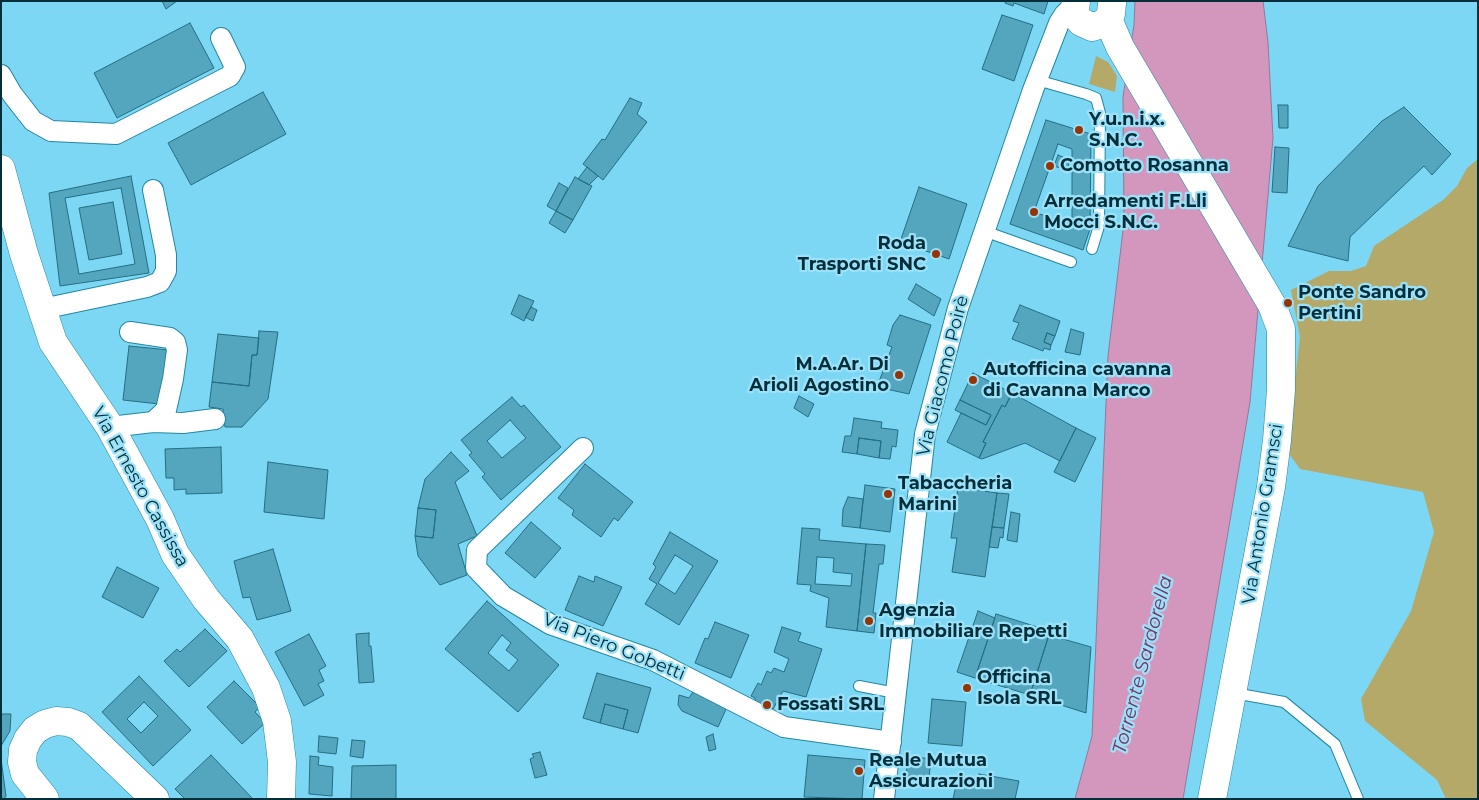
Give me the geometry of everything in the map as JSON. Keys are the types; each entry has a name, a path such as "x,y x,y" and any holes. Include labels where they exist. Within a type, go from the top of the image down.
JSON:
{"street":[{"name":"Via Giacomo Poirè","path":"1075,3 1077,16 1086,25 1092,27 1098,26 1110,10"},
{"name":"Via Giacomo Poirè","path":"884,799 925,434 958,308 984,231 1059,23 1075,3"},
{"name":"Via Antonio Gramsci","path":"1110,10 1120,47 1272,305 1281,329 1281,390 1278,440 1271,487 1212,799"},
{"path":"1,75 12,94 33,121 51,131 116,134 230,76 235,67 221,38"},
{"name":"Via Ernesto Cassissa","path":"1,169 24,254 53,342 110,426 160,519 175,554 206,599 240,639 266,688 277,721 282,762 281,799"},
{"path":"42,309 147,288 160,282 166,271 166,255 153,190"},
{"path":"130,332 170,338 175,342 177,350 166,410 153,422"},
{"path":"110,426 153,422 183,423 215,419"},
{"name":"Via Piero Gobetti","path":"583,448 477,550 476,568 504,596 550,624 654,660 784,727 891,742"},
{"path":"35,794 25,774 22,762 23,750 35,730 45,724 56,721 68,722 79,726 155,799"}],"lane":[{"path":"1037,80 1096,98 1100,113 1099,226 1092,250"},
{"path":"984,231 1071,262"},
{"path":"859,686 896,693"},
{"path":"1232,693 1284,702 1335,744 1358,799"}],"shaded area":[{"path":"1096,56 1108,62 1117,76 1115,92 1089,84"},
{"path":"1478,159 1478,799 1446,799 1437,780 1365,721 1361,699 1411,611 1434,532 1423,492 1300,469 1287,451 1300,337 1291,290 1329,271 1351,271 1366,266 1374,246 1443,200 1457,186 1467,168"}],"water":[{"name":"Torrente Sardorella","path":"1135,1 1263,1 1268,42 1273,138 1250,402 1183,799 1075,799 1092,736 1108,356 1124,222 1123,97 1134,25"}],"building":[{"path":"162,1 177,1 166,9"},
{"path":"1005,1 1048,1 1044,14 1014,3 1013,6 1005,3"},
{"path":"1002,15 1033,25 1014,81 982,69"},
{"path":"190,23 214,68 117,118 94,73"},
{"path":"263,92 286,134 191,185 168,143"},
{"path":"630,98 642,103 637,114 647,122 603,180 583,164 602,139 605,140"},
{"path":"1278,105 1288,105 1288,128 1279,128"},
{"path":"1404,107 1451,154 1432,175 1424,166 1350,237 1348,261 1288,246 1318,186 1382,121"},
{"path":"1046,120 1091,134 1090,229 1083,250 1010,224"},
{"path":"1058,144 1072,149 1072,225 1034,212"},
{"path":"1275,147 1289,148 1287,193 1272,192"},
{"path":"1058,155 1070,160 1067,170 1054,166"},
{"path":"587,167 598,176 589,185 578,179"},
{"path":"131,176 149,273 60,286 49,193"},
{"path":"575,177 592,186 573,220 556,211"},
{"path":"559,183 568,188 556,211 547,206"},
{"path":"919,187 967,204 949,259 900,242"},
{"path":"121,188 135,264 79,274 65,198"},
{"path":"113,202 122,254 89,260 79,208"},
{"path":"556,211 573,220 565,233 549,223"},
{"path":"916,284 941,299 934,316 908,299"},
{"path":"519,295 534,301 524,321 511,314"},
{"path":"1020,305 1060,321 1055,336 1047,333 1044,342 1051,345 1050,350 1044,348 1043,351 1012,339 1019,323 1013,321"},
{"path":"531,307 537,310 533,321 525,317"},
{"path":"900,315 931,325 909,394 877,387 892,347 887,345 893,325"},
{"path":"1071,329 1084,333 1080,355 1065,352"},
{"path":"259,331 278,332 268,399 242,427 225,427 223,409 209,407 212,382 249,386 252,355 257,355"},
{"path":"1047,333 1055,336 1051,345 1044,342"},
{"path":"218,334 259,338 257,355 252,355 249,386 212,382"},
{"path":"129,346 169,350 159,404 123,400"},
{"path":"973,373 1012,393 1005,407 1002,405 983,442 986,443 979,458 947,442 961,413 986,425 991,415 960,400"},
{"path":"1012,393 1076,428 1060,461 1025,443 982,459 979,458 986,443 983,442 1002,405 1005,407"},
{"path":"799,396 814,404 808,417 794,408"},
{"path":"512,397 521,407 524,405 561,447 501,500 482,477 485,474 469,455 472,453 461,440"},
{"path":"960,400 991,415 986,425 955,410"},
{"path":"854,418 882,422 881,428 898,430 896,447 892,446 890,459 879,458 881,441 859,438 857,454 842,452 845,436 851,436"},
{"path":"510,420 526,438 502,458 487,441"},
{"path":"1076,428 1096,438 1075,482 1054,472"},
{"path":"859,438 881,441 879,458 857,454"},
{"path":"221,447 222,493 186,494 186,489 174,490 174,478 166,478 165,449"},
{"path":"451,452 469,471 455,482 477,536 458,544 467,575 440,585 418,556 415,536 433,538 436,510 418,508 425,479"},
{"path":"268,462 328,470 324,519 264,512"},
{"path":"585,464 633,502 618,521 614,518 601,537 572,515 574,510 558,498"},
{"path":"865,485 895,489 890,532 860,528"},
{"path":"958,487 997,493 985,577 952,572 957,538 951,538"},
{"path":"997,493 1009,494 1004,528 992,527"},
{"path":"848,497 863,499 860,528 842,526 843,509"},
{"path":"418,508 436,510 433,538 415,536"},
{"path":"1011,512 1020,514 1017,542 1007,540"},
{"path":"531,522 561,548 535,578 505,553"},
{"path":"992,527 1004,528 1003,538 1000,537 998,548 989,547"},
{"path":"802,528 820,529 819,540 866,544 857,631 826,627 829,598 810,591 811,585 797,584"},
{"path":"670,532 718,561 679,625 645,604 657,584 649,579 656,567 653,564"},
{"path":"866,544 885,545 883,564 879,564 873,613 876,613 874,633 857,631"},
{"path":"273,549 291,611 257,620 250,597 243,598 234,561"},
{"path":"675,555 693,566 675,594 658,583"},
{"path":"817,557 834,558 833,572 852,574 851,586 815,584"},
{"path":"117,567 159,588 143,618 102,597"},
{"path":"579,576 594,582 595,576 622,587 603,626 565,610"},
{"path":"487,601 559,665 518,712 445,649"},
{"path":"978,611 995,618 975,678 957,672"},
{"path":"996,614 1050,631 1030,695 975,678"},
{"path":"715,622 749,635 731,678 695,663 705,638 708,639"},
{"path":"782,627 801,633 798,641 822,649 806,697 783,691 773,709 767,706 765,708 756,704 755,698 751,696 758,683 761,685 767,671 771,673 774,668 784,672 789,659 774,652"},
{"path":"205,629 227,651 189,687 164,661 177,649 180,652"},
{"path":"369,633 374,682 359,683 356,634"},
{"path":"309,634 326,666 319,670 324,681 318,684 324,695 304,706 275,652"},
{"path":"502,635 511,643 506,650 518,660 509,671 488,653"},
{"path":"1049,635 1091,647 1086,713 1030,695"},
{"path":"597,673 651,688 638,733 623,729 628,710 605,704 600,723 583,718"},
{"path":"139,676 191,730 153,766 102,712"},
{"path":"234,681 260,707 255,712 265,723 242,744 207,707"},
{"path":"693,692 727,707 718,727 682,711 678,705 679,695 689,698"},
{"path":"932,699 966,702 962,746 928,743"},
{"path":"144,702 158,716 141,733 127,719"},
{"path":"605,704 628,710 623,729 600,723"},
{"path":"1,714 11,714 10,731 1,746"},
{"path":"713,734 716,749 709,751 706,737"},
{"path":"319,736 338,738 336,754 318,752"},
{"path":"352,740 365,741 363,758 350,756"},
{"path":"540,752 547,775 535,778 530,759 534,757 532,754"},
{"path":"211,755 253,799 185,799 175,789"},
{"path":"808,755 865,760 862,799 804,797"},
{"path":"310,756 319,757 318,765 333,767 332,796 309,794"},
{"path":"908,756 931,759 929,778 906,776"},
{"path":"1,759 6,796 4,799 1,799"},
{"path":"396,765 396,799 351,799 352,766"},
{"path":"979,774 1019,781 1015,799 953,799 958,776 978,779"},
{"path":"906,776 929,778 927,786 906,784"}],"place":[{"name":"Y.u.n.i.x. S.N.C.","path":"1079,130"},
{"name":"Comotto Rosanna","path":"1050,166"},
{"name":"Arredamenti F.Lli Mocci S.N.C.","path":"1034,212"},
{"name":"Roda Trasporti SNC","path":"936,254"},
{"name":"Ponte Sandro Pertini","path":"1288,303"},
{"name":"M.A.Ar. Di Arioli Agostino","path":"899,375"},
{"name":"Autofficina cavanna di Cavanna Marco","path":"973,380"},
{"name":"Tabaccheria Marini","path":"888,494"},
{"name":"Agenzia Immobiliare Repetti","path":"869,621"},
{"name":"Officina Isola SRL","path":"967,688"},
{"name":"Fossati SRL","path":"767,705"},
{"name":"Reale Mutua Assicurazioni","path":"859,771"}]}
